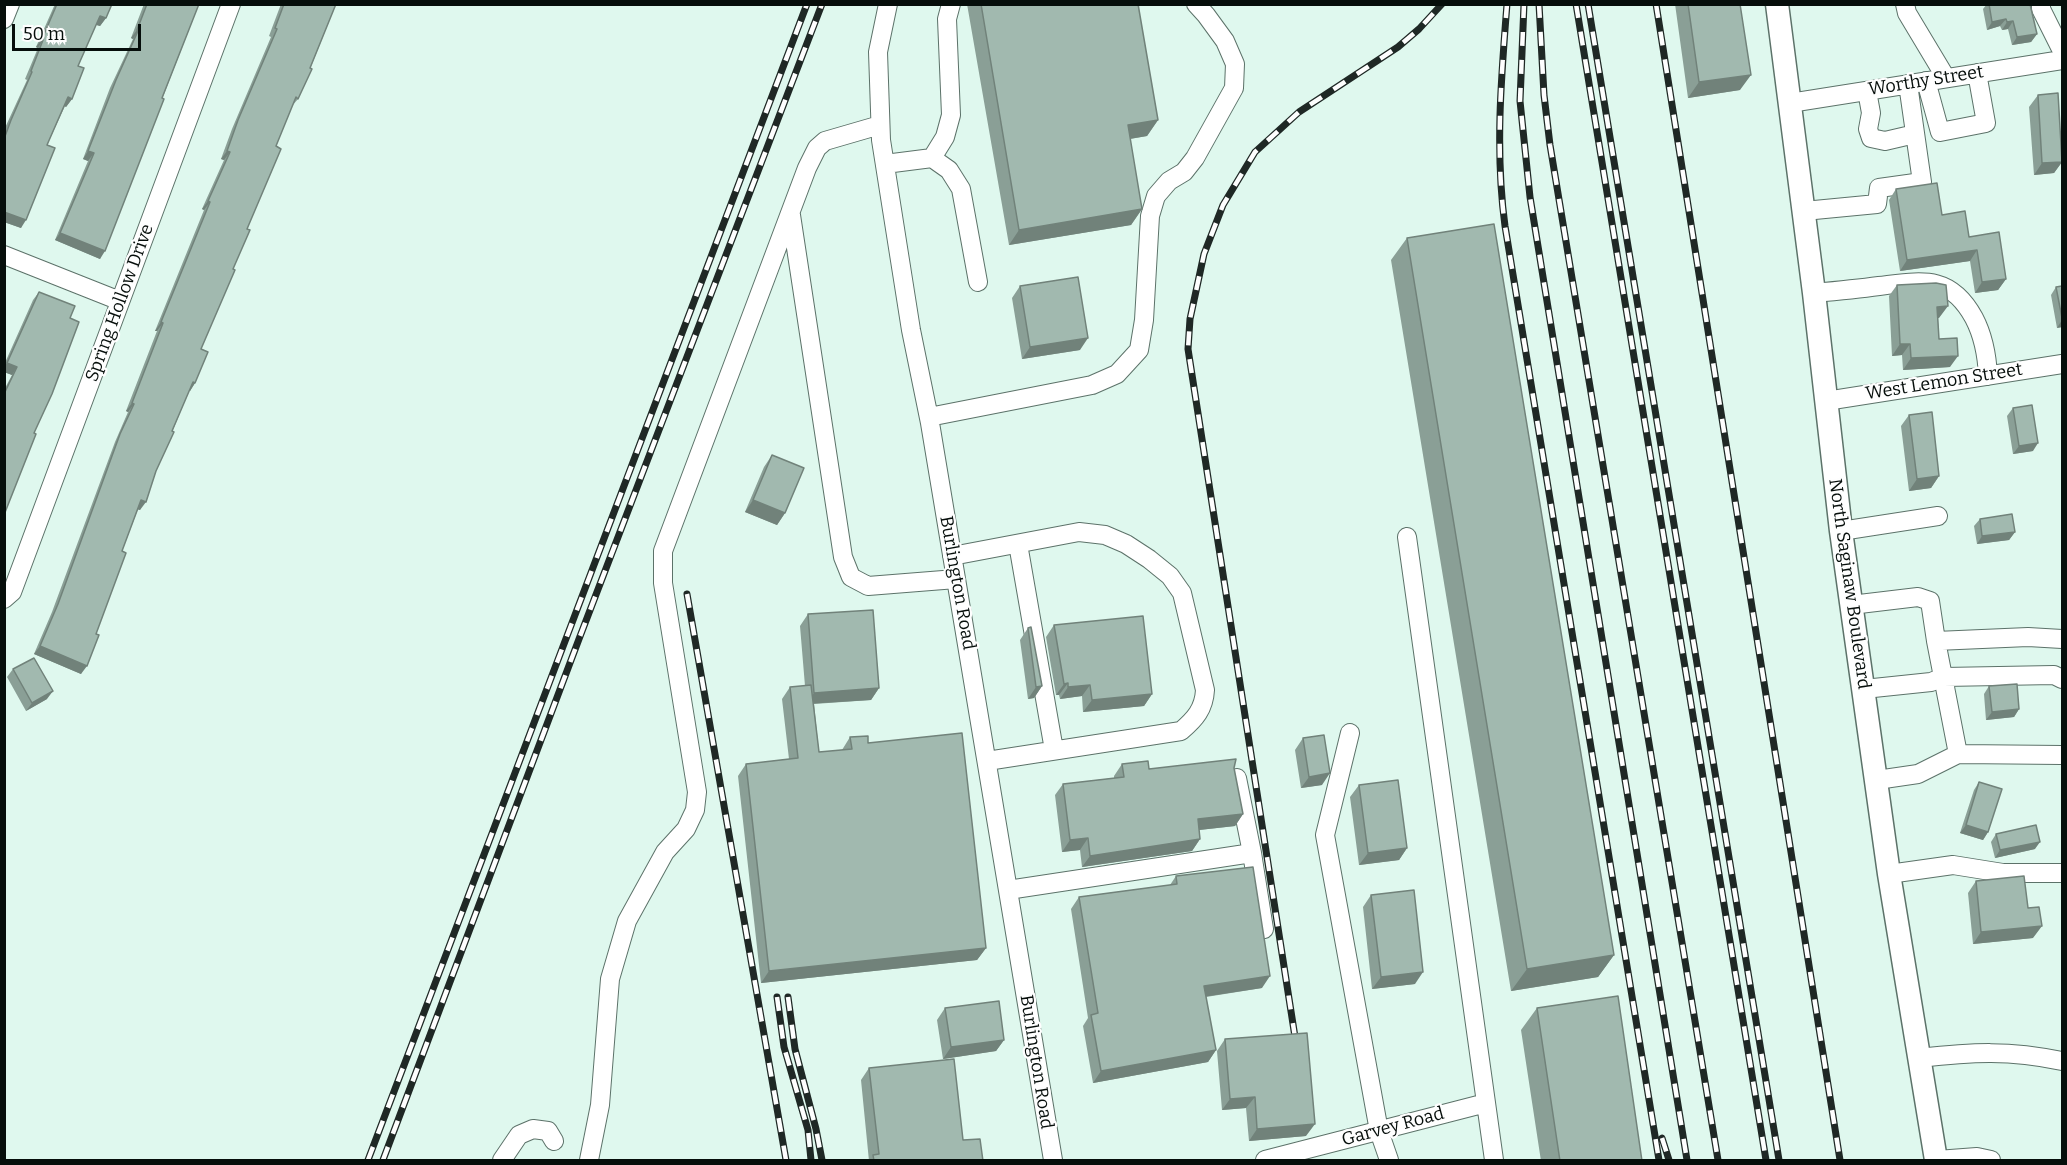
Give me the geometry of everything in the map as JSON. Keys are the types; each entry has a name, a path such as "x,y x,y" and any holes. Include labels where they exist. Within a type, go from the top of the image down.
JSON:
{"main road":[{"name":"North Saginaw Boulevard","path":"1777,4 1851,605 1889,874 1936,1161"}],"street":[{"path":"4,19 10,4"},
{"name":"Spring Hollow Drive","path":"4,599 12,591 231,4"},
{"name":"Burlington Road","path":"888,4 878,52 880,125 885,164 910,330 928,417 956,579 1053,1161"},
{"path":"932,158 945,137 951,116 947,19 951,4"},
{"path":"928,417 1092,385 1117,374 1139,350 1144,320 1150,216 1156,196 1169,181 1184,172 1195,158 1234,88 1235,64 1224,41 1196,4"},
{"path":"1905,4 1907,13 1946,78"},
{"path":"2041,4 2062,51"},
{"name":"Worthy Street","path":"1790,103 2062,60"},
{"path":"1917,83 1940,132 1986,123 1977,73"},
{"path":"1804,211 1877,204 1879,188 1922,182 1915,135 1917,83"},
{"path":"1867,91 1871,113 1868,129 1870,138 1885,141 1915,135"},
{"path":"590,1161 600,1105 610,979 627,921 665,852 686,829 695,810 697,792 663,583 663,551 807,168 817,148 825,141 880,125"},
{"path":"885,164 932,158 949,170 961,189 978,282"},
{"path":"791,212 843,557 851,577 868,586 956,579"},
{"path":"4,255 120,301"},
{"path":"1814,293 1924,281 1942,285 1957,294 1966,304 1981,332 1987,357 1988,375"},
{"name":"West Lemon Street","path":"1826,401 2062,364"},
{"path":"1841,531 1938,516"},
{"path":"952,556 1079,532 1106,535 1126,544 1170,576 1182,593 1205,690 1200,712 1180,731 987,761"},
{"path":"1407,537 1494,1161"},
{"path":"1018,544 1054,750"},
{"path":"1851,605 1918,597 1930,601 1958,754"},
{"path":"1936,641 2028,637 2062,639"},
{"path":"1864,689 1931,682 1944,677 2054,675 2062,679"},
{"path":"1350,733 1325,835 1379,1131 1389,1161"},
{"path":"1877,780 1918,774 1958,754 2062,755"},
{"path":"1237,778 1264,929"},
{"path":"1008,890 1252,853"},
{"path":"1889,874 1953,865 2003,873 2062,873"},
{"path":"1920,1058 1970,1052 2005,1052 2062,1061"},
{"name":"Garvey Road","path":"1265,1161 1486,1103"},
{"path":"502,1161 519,1135 533,1129 548,1131 554,1141"},
{"path":"1936,1161 1977,1157 1991,1161"}],"building":[{"path":"57,4 112,4 106,18 100,16 78,66 84,68 72,99 68,97 47,145 55,148 26,220 4,212 4,139"},
{"path":"147,4 199,4 105,251 60,233 94,153 88,151"},
{"path":"284,4 336,4 310,68 312,69 298,99 296,97 276,146 281,149 247,229 250,230 233,269 235,270 201,349 208,352 172,431 174,432 156,471 146,502 141,500 122,551 126,553 96,634 99,635 87,666 40,646 58,604 120,434 134,404 132,403 163,323 161,322 210,202 208,201 230,152 227,151 238,120 277,29 275,28"},
{"path":"981,4 1138,4 1158,120 1128,125 1142,209 1019,230"},
{"path":"1688,4 1740,4 1751,75 1699,82"},
{"path":"1989,4 2030,4 2037,34 2017,37 2013,21 2007,22 2006,19 1992,22"},
{"path":"2058,93 2062,162 2042,163 2038,95"},
{"path":"1937,183 1942,215 1965,211 1969,237 1999,232 2006,279 1982,282 1977,250 1907,260 1896,189"},
{"path":"1494,224 1614,955 1527,969 1407,238"},
{"path":"1078,277 1088,338 1030,347 1020,286"},
{"path":"1936,283 1946,285 1948,306 1937,307 1939,339 1957,338 1958,356 1911,358 1910,344 1900,344 1897,285"},
{"path":"2062,286 2062,318 2056,287"},
{"path":"39,292 75,306 70,318 79,322 4,515 4,394 17,367 7,363"},
{"path":"2032,405 2038,443 2019,446 2013,408"},
{"path":"1932,412 1939,476 1917,479 1909,415"},
{"path":"772,455 804,468 785,513 753,500"},
{"path":"2012,514 2015,532 1982,536 1980,519"},
{"path":"873,610 879,688 814,693 808,614"},
{"path":"1143,616 1152,694 1092,700 1090,685 1068,687 1068,683 1064,684 1054,625"},
{"path":"1031,627 1042,686 1036,687 1028,628"},
{"path":"34,658 53,691 32,703 13,669"},
{"path":"2017,684 2019,709 1992,712 1989,686"},
{"path":"811,685 819,752 852,749 850,737 868,736 868,743 962,733 986,948 769,971 746,764 798,758 790,687"},
{"path":"1324,735 1330,773 1309,777 1303,738"},
{"path":"1236,759 1234,768 1243,814 1198,819 1200,839 1090,856 1088,838 1070,840 1063,784 1124,777 1122,764 1148,761 1149,769"},
{"path":"1398,780 1407,848 1368,853 1359,785"},
{"path":"1979,782 2002,789 1988,832 1966,825"},
{"path":"2036,825 2040,842 2000,850 1996,834"},
{"path":"1253,867 1270,976 1204,986 1216,1050 1101,1071 1091,1015 1098,1013 1079,897 1177,884 1176,876"},
{"path":"2024,876 2028,908 2039,907 2042,926 1981,932 1976,881"},
{"path":"1414,890 1423,972 1381,977 1371,895"},
{"path":"1618,996 1642,1161 1560,1161 1537,1008"},
{"path":"999,1001 1004,1040 951,1047 945,1008"},
{"path":"1307,1033 1315,1124 1257,1129 1255,1097 1230,1099 1225,1039"},
{"path":"954,1059 963,1140 980,1139 983,1161 874,1161 873,1155 879,1154 869,1068"}],"railway":[{"path":"368,1160 807,4"},
{"path":"383,1160 822,4"},
{"path":"1295,1037 1188,349 1190,319 1204,254 1223,205 1255,152 1299,112 1398,47 1419,29 1442,4"},
{"path":"1507,4 1500,143 1505,226 1659,1160"},
{"path":"1524,4 1520,101 1530,197 1687,1160"},
{"path":"1539,4 1544,95 1550,145 1718,1160"},
{"path":"1576,4 1766,1160"},
{"path":"1588,4 1779,1160"},
{"path":"1656,4 1840,1160"},
{"path":"687,594 786,1160"},
{"path":"777,997 784,1047 808,1130 811,1160"},
{"path":"788,997 795,1049 822,1160"},
{"path":"1662,1138 1669,1160"}]}
